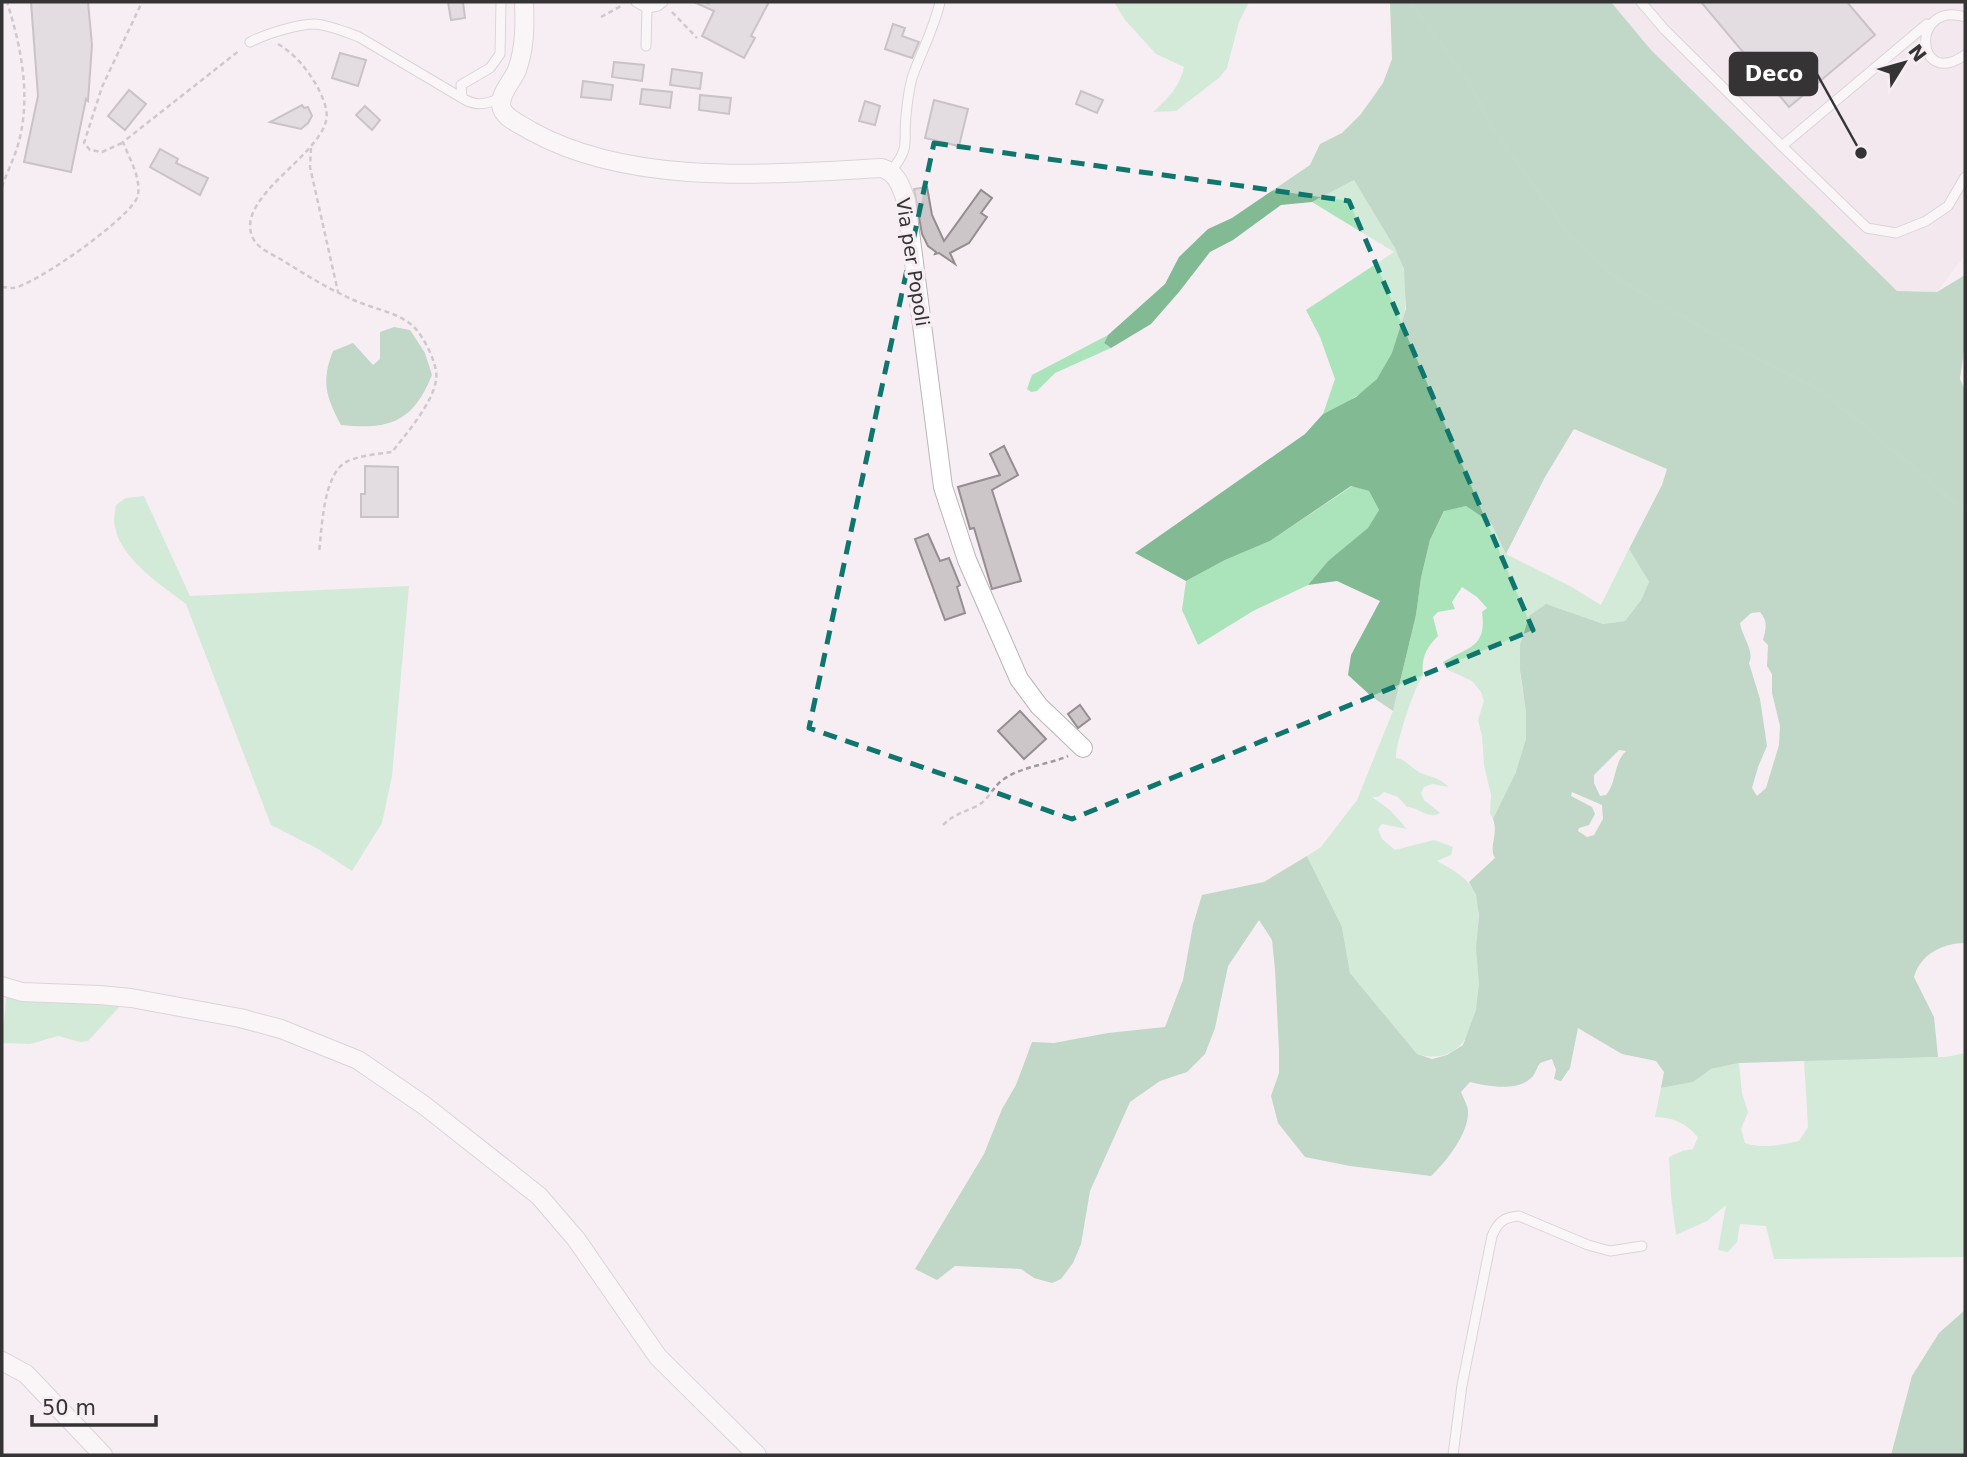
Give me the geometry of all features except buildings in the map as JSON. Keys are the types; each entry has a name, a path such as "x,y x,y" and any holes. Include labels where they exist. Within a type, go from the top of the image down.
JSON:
{"street":[{"path":"501,98 517,71 523,52 524,2"},
{"name":"Via per Popoli","path":"501,98 502,109 509,118 561,146 586,156 607,160 757,176 882,168 891,171 902,189 908,211 943,487 952,517 989,613 1019,679 1039,706 1083,748"},
{"path":"2,986 22,992 131,998 240,1018 281,1029 358,1060 425,1106 540,1196 570,1230 658,1357 757,1455"},
{"path":"2,1361 26,1374 103,1455"}],"lane":[{"path":"462,98 461,85 490,68 500,54 500,2"},
{"path":"636,2 647,8 653,8 662,2"},
{"path":"891,171 901,159 906,144 905,119 912,79 935,25 940,2"},
{"path":"1641,2 1664,29 1867,228 1896,233 1926,221 1948,206 1965,177"},
{"path":"646,46 647,8"},
{"path":"1782,146 1939,13 1948,11 1965,16"},
{"path":"250,42 263,36 315,24 368,42 471,104 482,104 501,98"},
{"path":"1927,24 1924,40 1932,54 1946,61 1964,59"},
{"path":"1453,1455 1473,1325 1497,1224 1508,1217 1519,1216 1588,1245 1610,1251 1642,1246"}],"path":[{"path":"2,187 19,142 25,107 21,59 7,2"},
{"path":"142,2 102,87 84,143 90,150 102,152 123,142 250,42 273,41 288,49 309,71 324,99 327,119 321,134 259,202 251,218 250,232 257,245 338,292 414,326 435,365 436,380 420,416 392,452 347,461 336,469 328,486 319,553"},
{"path":"601,17 629,2"},
{"path":"662,2 697,38"},
{"path":"705,2 710,4"},
{"path":"2,287 14,288 55,266 126,215 138,197 138,183 123,142"},
{"path":"311,146 310,167 338,292"},
{"path":"943,825 989,797 995,786 1011,774 1083,748"}],"highlighted area":[{"path":"934,143 1349,201 1533,630 1072,819 809,728"}],"shaded area":[{"path":"1611,2 1965,2 1965,255 1937,292 1897,291 1651,50"}],"green space":[{"path":"1114,2 1249,2 1239,22 1227,68 1219,78 1176,111 1153,112 1176,87 1184,67 1156,54 1125,20"},
{"path":"1390,2 1611,2 1651,50 1897,291 1937,292 1965,275 1965,343 1960,379 1965,390 1965,943 1948,945 1933,952 1921,962 1914,977 1934,1017 1938,1057 1739,1063 1711,1069 1693,1082 1661,1088 1664,1072 1656,1061 1622,1054 1578,1028 1570,1068 1561,1081 1554,1079 1556,1070 1552,1059 1540,1063 1532,1077 1518,1085 1501,1087 1470,1082 1461,1092 1468,1111 1464,1130 1449,1155 1431,1176 1350,1166 1305,1157 1278,1123 1271,1096 1279,1073 1275,969 1272,940 1259,920 1228,966 1215,1028 1205,1054 1187,1072 1160,1081 1130,1102 1090,1191 1081,1244 1073,1263 1061,1279 1052,1283 1034,1278 1021,1269 955,1266 937,1280 915,1269 984,1154 1002,1109 1016,1085 1032,1042 1054,1043 1108,1033 1165,1027 1183,980 1193,925 1202,895 1264,882 1307,856 1342,927 1350,973 1417,1054 1432,1059 1447,1055 1463,1045 1476,1010 1479,984 1476,948 1479,915 1476,895 1469,882 1495,858 1493,819 1516,772 1526,739 1520,645 1529,616 1546,604 1603,624 1625,621 1641,600 1649,582 1629,549 1662,485 1667,469 1574,429 1545,477 1506,554 1491,523 1466,506 1444,511 1430,540 1416,615 1393,711 1348,675 1351,655 1380,601 1337,581 1308,585 1328,561 1368,528 1379,510 1369,491 1351,486 1270,541 1225,560 1186,581 1135,553 1305,434 1323,414 1356,397 1377,379 1392,353 1406,309 1404,269 1395,248 1354,180 1312,202 1281,205 1233,240 1210,252 1151,324 1111,348 1104,343 1108,335 1165,284 1179,257 1208,229 1232,218 1310,165 1320,144 1342,133 1361,114 1383,83 1392,59","holes":["1760,612 1765,622 1763,640 1768,645 1767,666 1772,674 1772,693 1780,726 1779,745 1766,788 1757,796 1752,788 1767,746 1760,699 1740,623 1751,613","1619,750 1626,751 1606,795 1600,796 1594,783 1594,775","1572,792 1602,805 1603,819 1594,835 1587,837 1578,831 1579,828 1589,825 1595,814 1592,807 1571,796"]},
{"path":"1354,180 1390,237 1401,260 1406,283 1405,312 1398,341 1378,378 1359,394 1323,414 1335,379 1320,337 1306,310 1394,252 1312,202"},
{"path":"394,327 410,330 425,353 432,375 425,391 408,413 398,420 373,426 341,425 329,397 326,380 333,351 353,343 373,365 380,359 380,332"},
{"path":"1108,335 1104,343 1111,348 1055,373 1037,391 1031,392 1027,389 1032,375"},
{"path":"1352,486 1369,491 1379,510 1369,528 1328,561 1308,585 1253,611 1198,645 1182,610 1186,581 1225,560 1270,541"},
{"path":"144,496 190,596 409,586 392,776 382,823 352,871 320,850 271,825 186,604 143,570 125,550 119,538 114,522 116,505 126,498"},
{"path":"1466,506 1491,523 1506,554 1601,605 1629,549 1649,582 1641,600 1625,621 1603,624 1578,616 1529,616 1520,662 1527,721 1526,739 1517,770 1493,819 1478,720 1484,701 1472,681 1446,669 1443,662 1474,645 1482,633 1482,612 1487,608 1462,587 1452,602 1455,609 1438,612 1433,617 1438,636 1425,654 1423,676 1406,716 1396,758 1449,787 1432,784 1424,787 1421,793 1424,800 1440,813 1436,815 1407,807 1398,797 1384,792 1378,797 1372,797 1390,810 1407,829 1382,824 1378,829 1382,839 1395,850 1434,840 1453,847 1451,855 1437,861 1463,877 1477,898 1479,983 1476,1013 1466,1038 1457,1048 1447,1054 1433,1057 1417,1054 1350,973 1342,927 1307,856 1321,847 1357,800 1393,711 1416,615 1430,540 1445,510"},
{"path":"6,990 123,1003 88,1041 80,1042 58,1036 30,1044 2,1043"},
{"path":"1965,1053 1965,1257 1774,1259 1766,1226 1740,1224 1737,1242 1728,1252 1718,1250 1726,1205 1707,1221 1676,1235 1669,1157 1693,1149 1698,1137 1679,1122 1655,1117 1661,1088 1692,1082 1711,1069 1739,1063 1742,1093 1748,1112 1741,1129 1745,1143 1772,1146 1799,1141 1808,1127 1804,1060 1946,1057"},
{"path":"1965,1310 1965,1455 1891,1455 1912,1376 1939,1333"}],"waterway":[{"path":"1410,2 1466,78 1494,130 1571,237 1618,279 1734,346 1825,393 1965,511"}],"place":[{"name":"Deco","path":"1861,153"}]}
